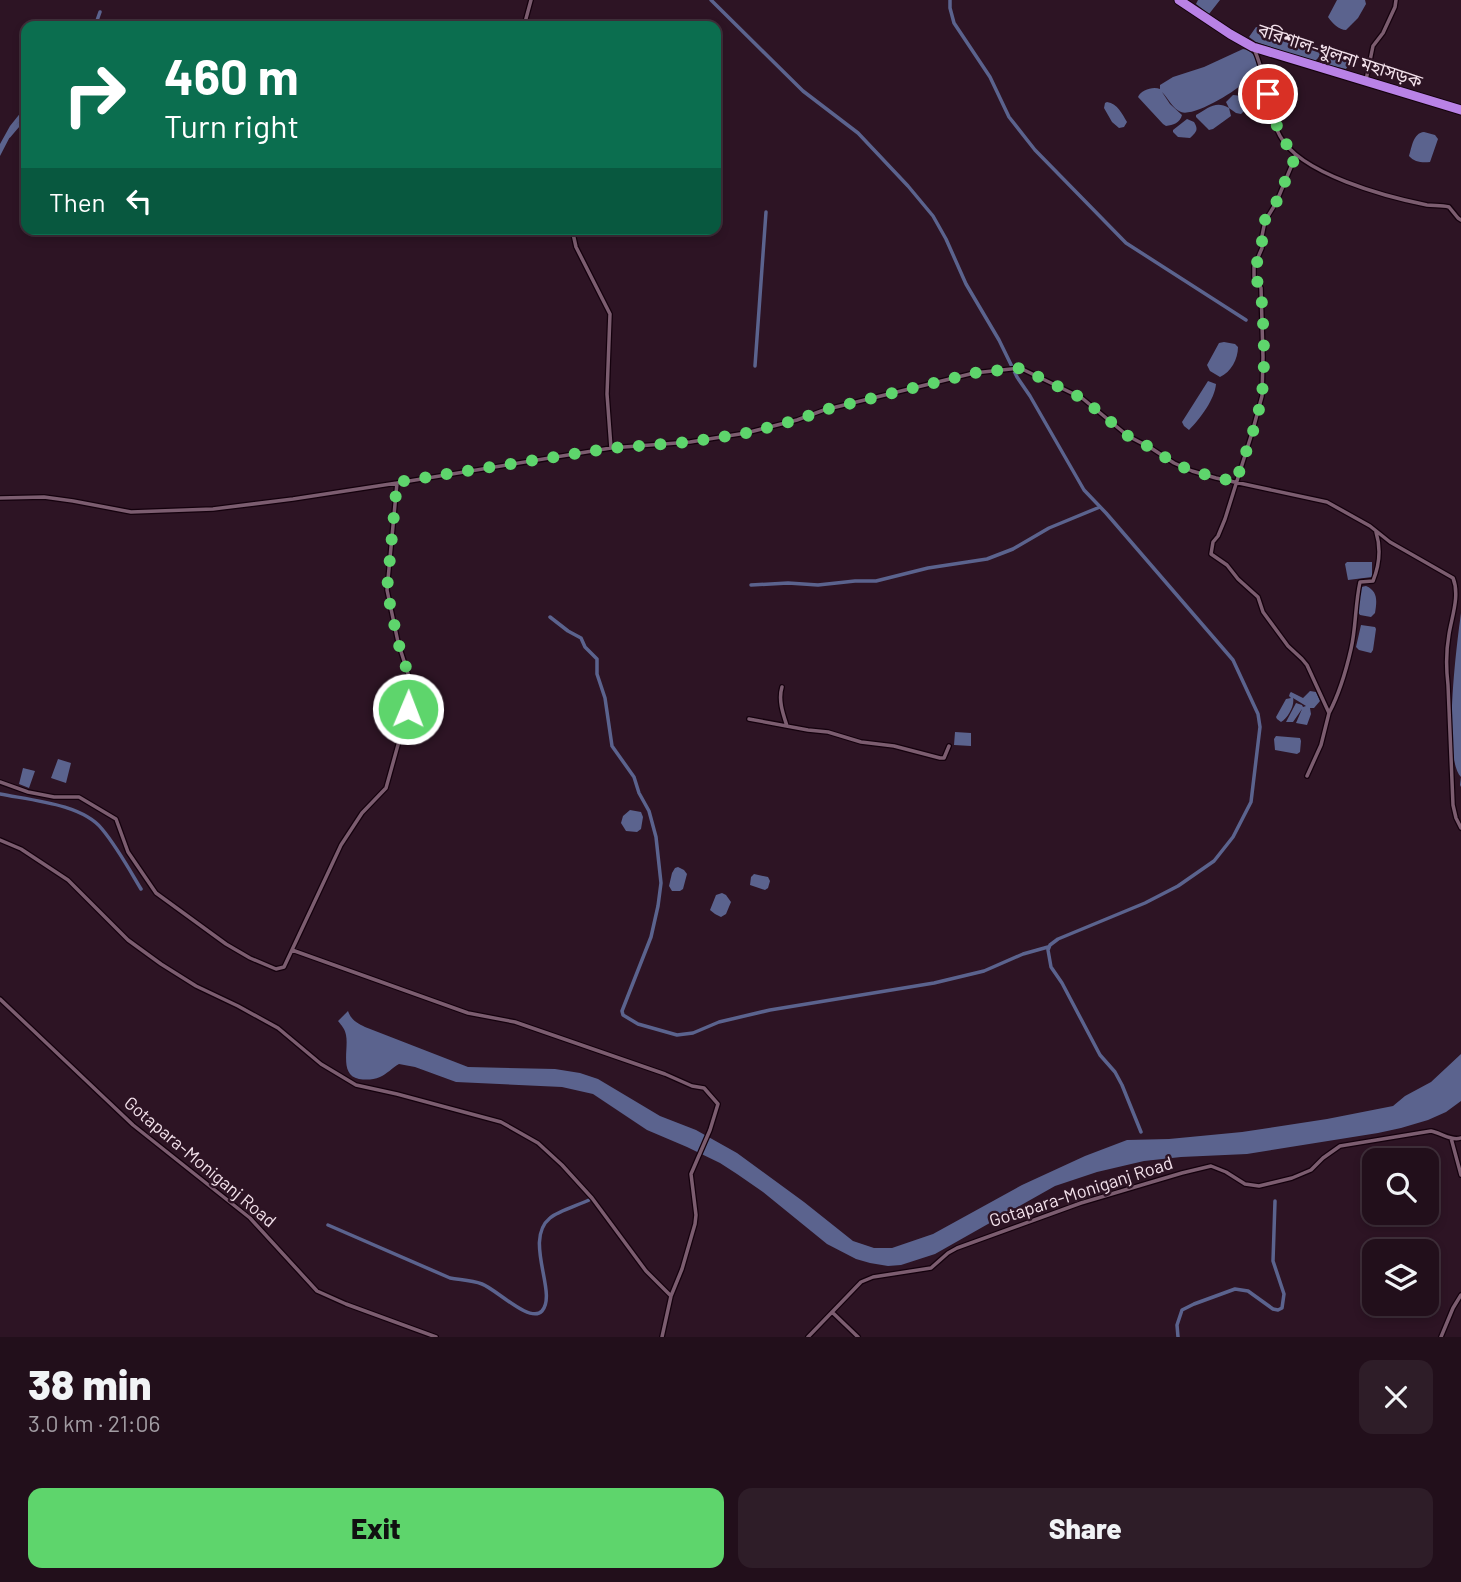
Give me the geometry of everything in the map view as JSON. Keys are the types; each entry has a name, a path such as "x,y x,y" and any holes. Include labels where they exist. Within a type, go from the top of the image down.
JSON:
{"highway":[{"name":"বরিশাল-খুলনা মহাসড়ক","path":"1179,0 1253,47 1461,110"}],"street":[{"path":"525,21 531,0"},
{"path":"1366,82 1373,46 1384,33 1396,0"},
{"path":"1253,47 1263,71 1280,137 1296,155 1341,180 1369,191 1449,207 1461,220"},
{"path":"1296,155 1276,203 1265,220 1262,248 1254,267 1254,277 1261,288 1263,387 1252,433 1221,530 1213,541 1211,554 1227,565 1258,597 1263,612 1307,666 1329,713"},
{"path":"573,235 576,247 610,313 607,394 611,448"},
{"path":"0,498 44,497 131,512 214,509 293,499 611,448 690,442 746,433 824,410 974,373 1020,368 1082,398 1128,436 1174,463 1192,471 1327,502 1350,513 1390,542 1453,578 1455,602 1446,666 1453,805 1461,828"},
{"path":"0,782 28,792 54,797 79,797 116,820 128,852 156,893 226,944 250,958 276,969 284,967 341,845 362,813 386,788 408,709 410,680 398,642 387,590 397,482"},
{"path":"1307,776 1321,745 1329,713 1352,648 1360,582 1373,581 1375,575 1379,549 1375,530"},
{"path":"782,687 781,705 788,726"},
{"path":"749,719 828,732 861,742 894,746 940,758 944,758 949,746"},
{"path":"0,840 21,849 68,880 128,940 161,964 195,986 278,1028 321,1064 356,1085 501,1122 538,1143 592,1198 646,1271 671,1296"},
{"path":"292,950 468,1013 515,1022 665,1074 692,1087 704,1088 718,1104 694,1167 691,1182 695,1224 671,1296 662,1337"},
{"name":"Gotapara-Moniganj Road","path":"0,999 133,1125 250,1218 322,1295 436,1337"},
{"name":"Gotapara-Moniganj Road","path":"808,1337 853,1289 868,1278 931,1268 948,1252 957,1248 1141,1184 1211,1166 1245,1184 1259,1186 1311,1170 1322,1158 1340,1146 1431,1131 1457,1140 1461,1138"},
{"path":"1451,1138 1461,1175"},
{"path":"1441,1337 1452,1308 1461,1295"},
{"path":"832,1312 858,1337"}],"water":[{"path":"1198,0 1220,0 1209,14 1196,4"},
{"path":"1337,0 1365,0 1366,4 1358,18 1346,30 1336,26 1328,17"},
{"path":"1256,27 1321,47 1319,57 1314,62 1256,42 1249,37"},
{"path":"1243,49 1254,56 1258,66 1241,85 1215,102 1195,111 1181,112 1162,92 1170,104 1182,115 1174,124 1163,124 1138,97 1148,89 1160,89 1160,85 1173,77 1204,67"},
{"path":"1323,51 1346,60 1349,64 1346,69 1320,63"},
{"path":"1250,81 1257,83 1267,92 1255,102 1240,90"},
{"path":"1233,95 1243,98 1248,107 1241,114 1229,108 1226,102"},
{"path":"1107,102 1121,113 1127,122 1124,127 1119,128 1112,122 1104,108"},
{"path":"1212,106 1229,108 1231,116 1213,129 1209,130 1196,117"},
{"path":"21,112 21,119 0,156 0,144"},
{"path":"1187,119 1194,122 1196,131 1190,138 1178,137 1173,130"},
{"path":"1424,132 1435,135 1438,139 1430,162 1418,162 1409,156 1415,138"},
{"path":"1219,343 1235,344 1238,352 1231,368 1220,377 1210,371 1207,365"},
{"path":"1208,381 1216,384 1213,396 1189,430 1182,422"},
{"path":"1372,562 1372,577 1348,580 1345,564"},
{"path":"1366,586 1376,597 1375,613 1371,617 1360,615 1357,609 1361,587"},
{"path":"1461,613 1461,777 1455,766 1452,747 1452,699"},
{"path":"1361,625 1376,629 1371,653 1356,647"},
{"path":"1310,691 1316,692 1320,701 1314,708 1310,708 1307,725 1296,723 1302,709 1293,722 1286,722 1296,703 1306,706 1293,698 1292,708 1286,718 1281,722 1277,719 1286,699 1291,698 1291,692 1303,698"},
{"path":"955,732 971,733 971,746 954,745"},
{"path":"1276,736 1300,738 1300,752 1297,754 1275,750"},
{"path":"58,759 71,763 66,783 51,778"},
{"path":"23,768 35,771 29,788 19,784"},
{"path":"630,810 641,812 643,817 641,829 637,832 626,831 621,823 623,816"},
{"path":"678,867 687,874 683,889 672,891 669,886 672,873"},
{"path":"754,874 768,877 768,888 765,890 750,885"},
{"path":"722,893 731,902 726,914 721,917 710,910 716,895"},
{"path":"348,1011 357,1023 365,1027 468,1067 555,1069 598,1079 660,1116 696,1130 737,1153 853,1241 874,1248 892,1248 933,1234 1022,1185 1127,1140 1242,1132 1393,1106 1431,1082 1461,1054 1461,1101 1428,1120 1378,1133 1247,1154 1144,1161 1097,1172 1055,1186 935,1254 901,1265 888,1266 856,1259 827,1244 763,1192 720,1163 647,1130 593,1094 562,1087 456,1082 399,1064 375,1079 353,1077 346,1061 346,1033 338,1021"}],"waterway":[{"path":"711,0 803,91 858,133 933,216 966,284 1017,377 1084,490 1233,660 1258,714 1260,727 1251,802 1233,837 1214,861 1178,886 1145,903 1058,939 1048,950 1051,967 1100,1055 1115,1072 1141,1132"},
{"path":"950,0 954,23 990,77 1009,117 1035,150 1126,243 1246,320"},
{"path":"97,21 100,12"},
{"path":"9,136 21,122"},
{"path":"755,366 766,212"},
{"path":"751,585 818,585 876,581 928,568 987,559 1013,549 1049,528 1100,507"},
{"path":"550,617 581,638 585,647 597,659 597,674 605,698 612,746 634,777 649,811 656,837 661,883 658,906 651,937 622,1011 623,1015 638,1024 677,1035 693,1033 719,1022 770,1010 934,983 984,971 1023,954 1048,947"},
{"path":"0,794 55,804 93,821 113,843 141,889"},
{"path":"328,1225 450,1278 482,1284 521,1309 537,1314 546,1303 540,1252 543,1228 554,1215 589,1200"},
{"path":"1178,1337 1177,1325 1182,1310 1235,1289 1248,1291 1273,1309 1282,1308 1284,1294 1273,1261 1275,1201"}],"route":[{"path":"408,709 410,680 398,642 387,590 397,482 611,448 690,442 746,433 824,410 974,373 1020,368 1082,398 1128,436 1174,463 1192,471 1236,482 1262,396 1264,356 1261,288 1254,277 1254,267 1262,248 1265,220 1276,203 1296,155 1280,137 1268,94"}]}
